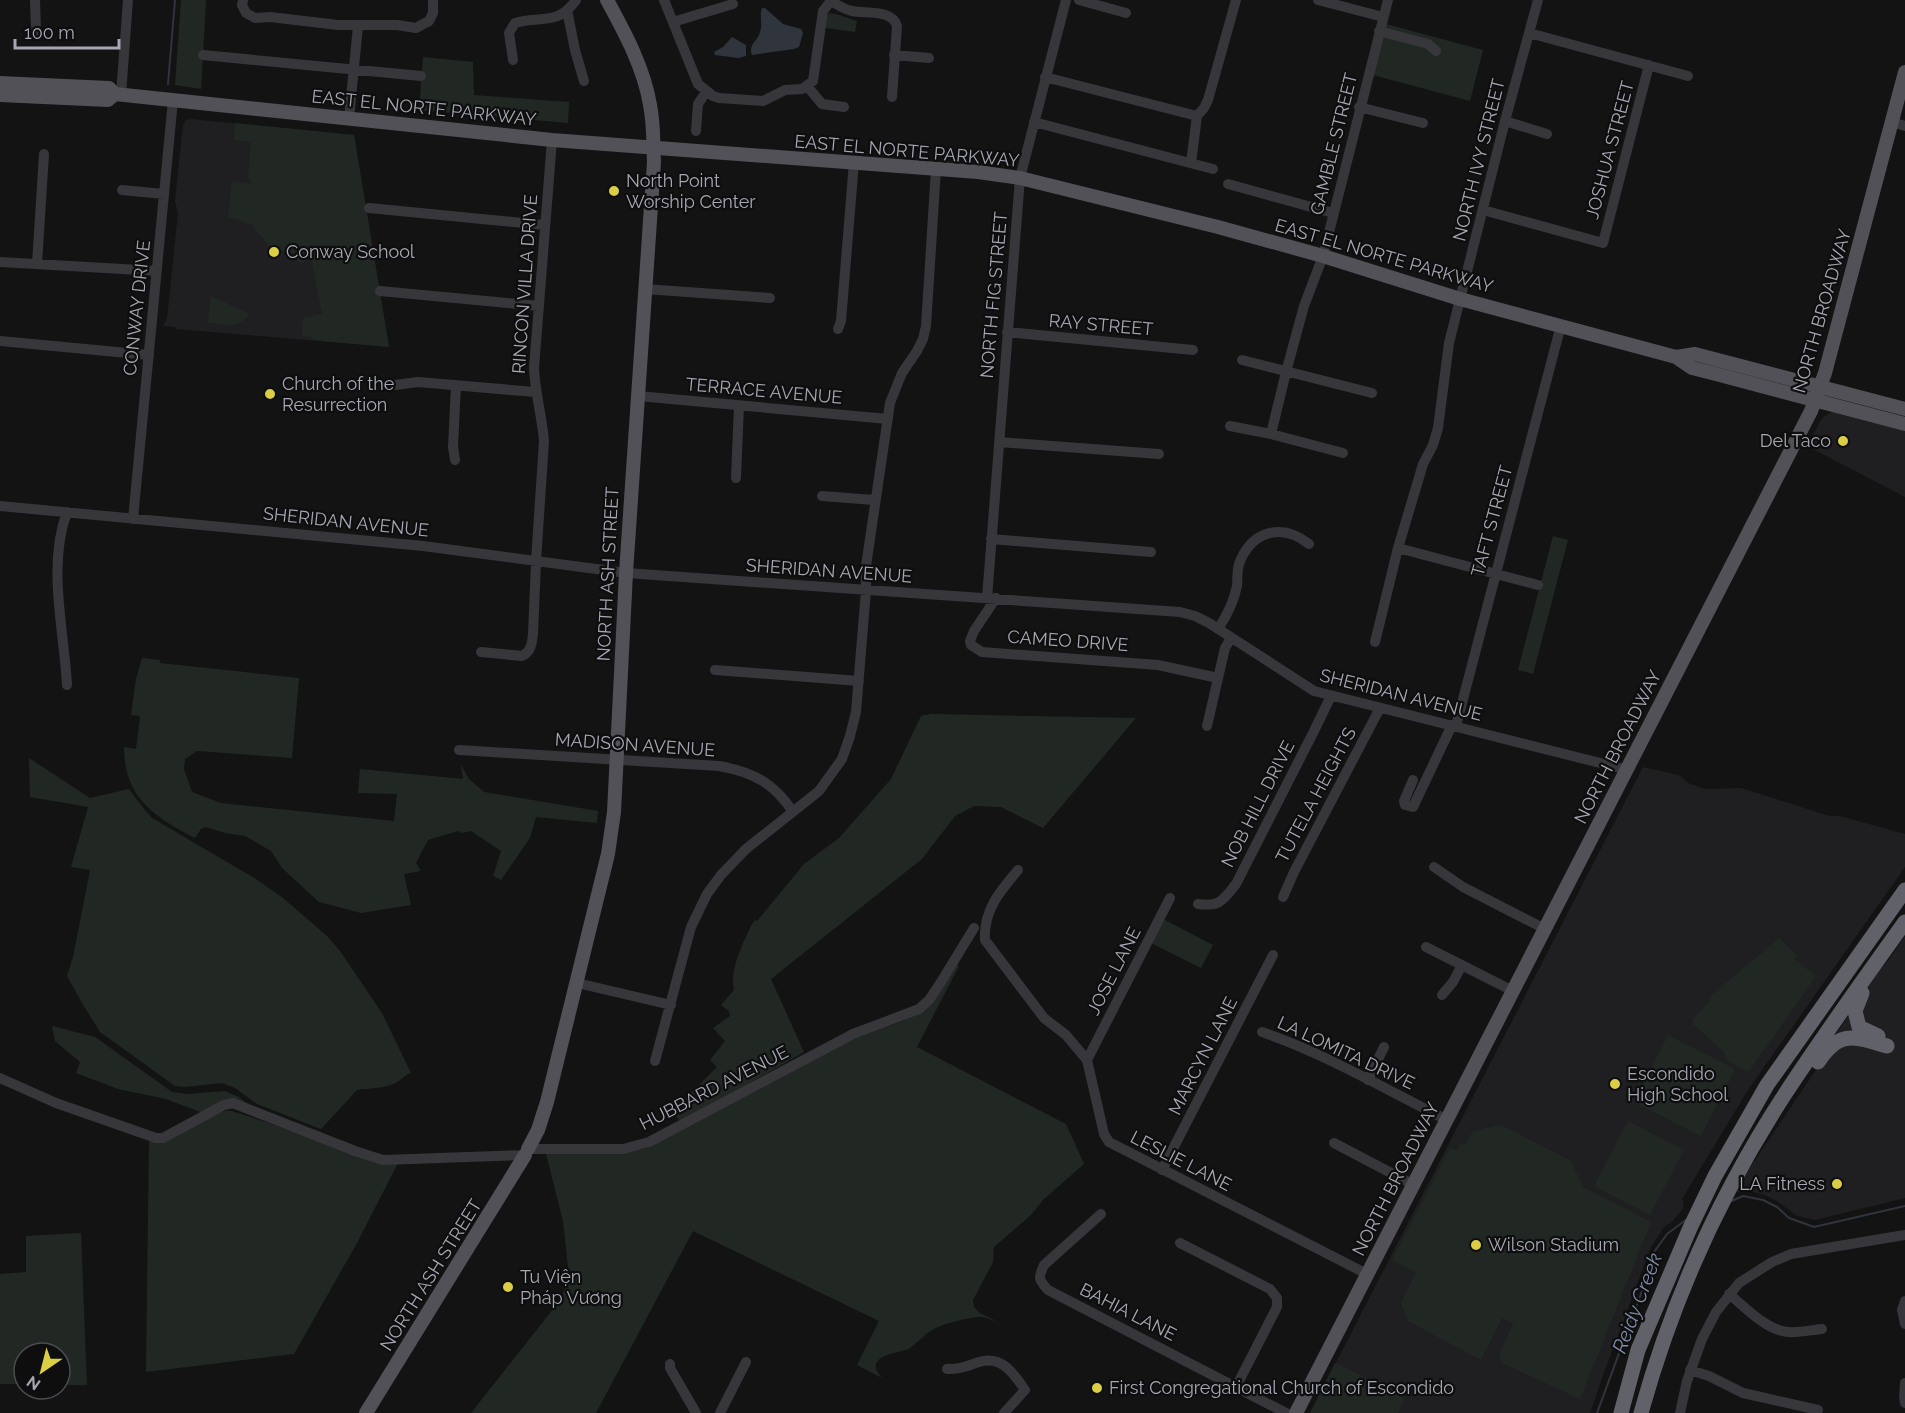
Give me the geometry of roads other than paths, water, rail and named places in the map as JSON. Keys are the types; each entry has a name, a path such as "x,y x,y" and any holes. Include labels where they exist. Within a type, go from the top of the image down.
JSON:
{"highway":[{"path":"1621,1413 1638,1350 1702,1201 1767,1085 1905,890"},
{"path":"1641,1413 1656,1360 1684,1287 1726,1196 1784,1095 1905,922"},
{"path":"1754,1145 1767,1134 1832,1045 1847,1037 1888,1042 1858,1027 1856,1019 1855,1011 1871,970"}],"main road":[{"name":"NORTH ASH STREET","path":"366,1413 527,1152 538,1130 577,984 608,854 614,812 626,573 654,162 653,124 648,94 634,54 607,0"},
{"name":"NORTH BROADWAY","path":"1296,1413 1812,411 1898,124 1905,72"},
{"name":"EAST EL NORTE PARKWAY","path":"0,83 109,88 118,94 552,140 978,172 1020,178 1218,227 1323,256 1460,299 1676,357 1692,368 1905,424"},
{"name":"EAST EL NORTE PARKWAY","path":"0,94 108,100 118,94"},
{"name":"EAST EL NORTE PARKWAY","path":"1676,357 1695,354 1905,409"}],"street":[{"path":"34,0 36,31"},
{"path":"118,94 128,0"},
{"path":"243,0 242,5 246,13 258,17 338,25 397,25 416,28 429,21 433,13 433,0"},
{"path":"513,60 509,33 515,23 553,19 567,10 576,0"},
{"path":"664,0 698,84 706,92 719,98 763,101 784,90 802,89 813,81 823,11 830,0 840,8 850,11 888,15 896,21 897,26 892,97"},
{"name":"NORTH FIG STREET","path":"992,598 992,539 1020,178 1066,0"},
{"path":"1079,0 1126,14"},
{"path":"1191,163 1197,116 1208,99 1236,0"},
{"path":"1318,0 1383,16"},
{"name":"GAMBLE STREET","path":"1271,434 1304,306 1323,256 1388,0"},
{"name":"NORTH IVY STREET","path":"1375,642 1398,548 1423,464 1433,445 1438,428 1449,343 1538,0"},
{"path":"673,22 733,4"},
{"path":"567,10 584,81"},
{"path":"349,118 358,26"},
{"path":"1380,31 1428,44 1436,51"},
{"path":"1529,33 1688,76"},
{"path":"203,55 421,76"},
{"path":"894,55 929,58"},
{"name":"JOSHUA STREET","path":"1483,210 1603,243 1649,65"},
{"path":"1045,77 1197,116"},
{"path":"807,86 822,104 844,107"},
{"path":"696,131 698,104 706,92"},
{"name":"CONWAY DRIVE","path":"133,519 173,100"},
{"path":"1359,107 1423,123"},
{"path":"1505,121 1547,134"},
{"path":"1034,122 1213,169"},
{"name":"RINCON VILLA DRIVE","path":"481,652 522,656 528,653 532,645 544,441 535,392 534,368 552,140"},
{"path":"37,264 44,154"},
{"path":"838,329 841,321 854,162"},
{"path":"655,1061 692,927 707,894 721,875 746,849 819,790 842,759 850,736 856,712 859,681 866,566 890,403 902,373 923,339 926,326 936,169"},
{"path":"1228,184 1333,213"},
{"path":"122,190 164,194"},
{"path":"369,208 544,225"},
{"path":"0,262 157,271"},
{"path":"645,289 770,298"},
{"path":"380,291 539,306"},
{"name":"TAFT STREET","path":"1413,780 1404,801 1405,805 1413,807 1454,726 1561,325"},
{"name":"RAY STREET","path":"1007,332 1193,350"},
{"path":"0,341 149,355"},
{"path":"1242,360 1372,393"},
{"path":"395,385 418,382 535,392"},
{"path":"456,385 453,447 456,460"},
{"name":"TERRACE AVENUE","path":"638,396 888,419"},
{"path":"736,478 739,406"},
{"path":"1230,426 1343,453"},
{"path":"999,442 1159,454"},
{"path":"822,496 874,500"},
{"name":"SHERIDAN AVENUE","path":"0,506 377,541 626,573 1172,611 1195,616 1314,691 1628,770"},
{"path":"66,512 62,525 57,579 67,685"},
{"path":"1218,629 1232,602 1237,587 1240,561 1248,546 1260,537 1274,532 1284,532 1300,537 1309,544"},
{"path":"992,539 1150,552"},
{"path":"1398,548 1538,585"},
{"name":"CAMEO DRIVE","path":"992,598 971,636 971,645 976,650 1158,665 1218,678"},
{"path":"1207,726 1225,648 1231,638"},
{"path":"715,670 859,681"},
{"name":"NOB HILL DRIVE","path":"1198,904 1209,906 1222,902 1236,884 1330,696"},
{"name":"TUTELA HEIGHTS","path":"1283,897 1380,708"},
{"name":"MADISON AVENUE","path":"459,750 719,766 740,770 764,780 783,798 793,812"},
{"path":"1434,867 1463,886 1545,929"},
{"name":"LESLIE LANE","path":"1018,870 997,896 986,920 985,940 1044,1018 1066,1035 1087,1059 1104,1134 1109,1142 1367,1274"},
{"name":"JOSE LANE","path":"1087,1059 1170,898"},
{"name":"HUBBARD AVENUE","path":"0,1078 56,1103 156,1138 163,1138 224,1104 233,1103 383,1160 623,1149 649,1142 853,1034 919,1008 929,1000 974,927"},
{"path":"1426,947 1513,991"},
{"name":"MARCYN LANE","path":"1162,1170 1273,955"},
{"path":"1442,994 1453,982 1462,965"},
{"path":"577,984 671,1005"},
{"name":"LA LOMITA DRIVE","path":"1262,1032 1285,1040 1447,1120"},
{"path":"1368,1080 1384,1047"},
{"path":"1334,1143 1414,1185"},
{"name":"BAHIA LANE","path":"1101,1214 1044,1265 1040,1276 1041,1282 1048,1290 1286,1413"},
{"path":"1680,1413 1690,1370 1702,1339 1716,1311 1739,1283 1772,1262 1791,1254 1905,1235"},
{"path":"1180,1243 1270,1289 1277,1298 1277,1307 1236,1387"},
{"path":"1729,1294 1762,1321 1776,1328 1788,1332 1822,1329"},
{"path":"1905,1301 1902,1310 1905,1324"},
{"path":"947,1370 961,1370 987,1360 998,1361 1006,1366 1025,1390 1004,1413"},
{"path":"720,1413 746,1362"},
{"path":"670,1364 670,1368 696,1413"},
{"path":"1690,1370 1709,1376 1743,1393 1818,1410"},
{"path":"1905,1383 1905,1403"}],"waterway":[{"path":"168,84 175,0"},
{"name":"Reidy Creek","path":"1729,1202 1743,1196 1763,1200 1777,1207 1789,1218 1814,1227 1905,1206"},
{"name":"Reidy Creek","path":"1597,1413 1642,1291 1652,1255 1667,1234 1687,1219"}],"place":[{"name":"North Point Worship Center","path":"614,191"},
{"name":"Conway School","path":"274,252"},
{"name":"Church of the Resurrection","path":"270,394"},
{"name":"Del Taco","path":"1843,441"},
{"name":"Escondido High School","path":"1615,1084"},
{"name":"LA Fitness","path":"1837,1184"},
{"name":"Wilson Stadium","path":"1476,1245"},
{"name":"Tu Viện Pháp Vương","path":"508,1287"},
{"name":"First Congregational Church of Escondido","path":"1097,1388"}]}
